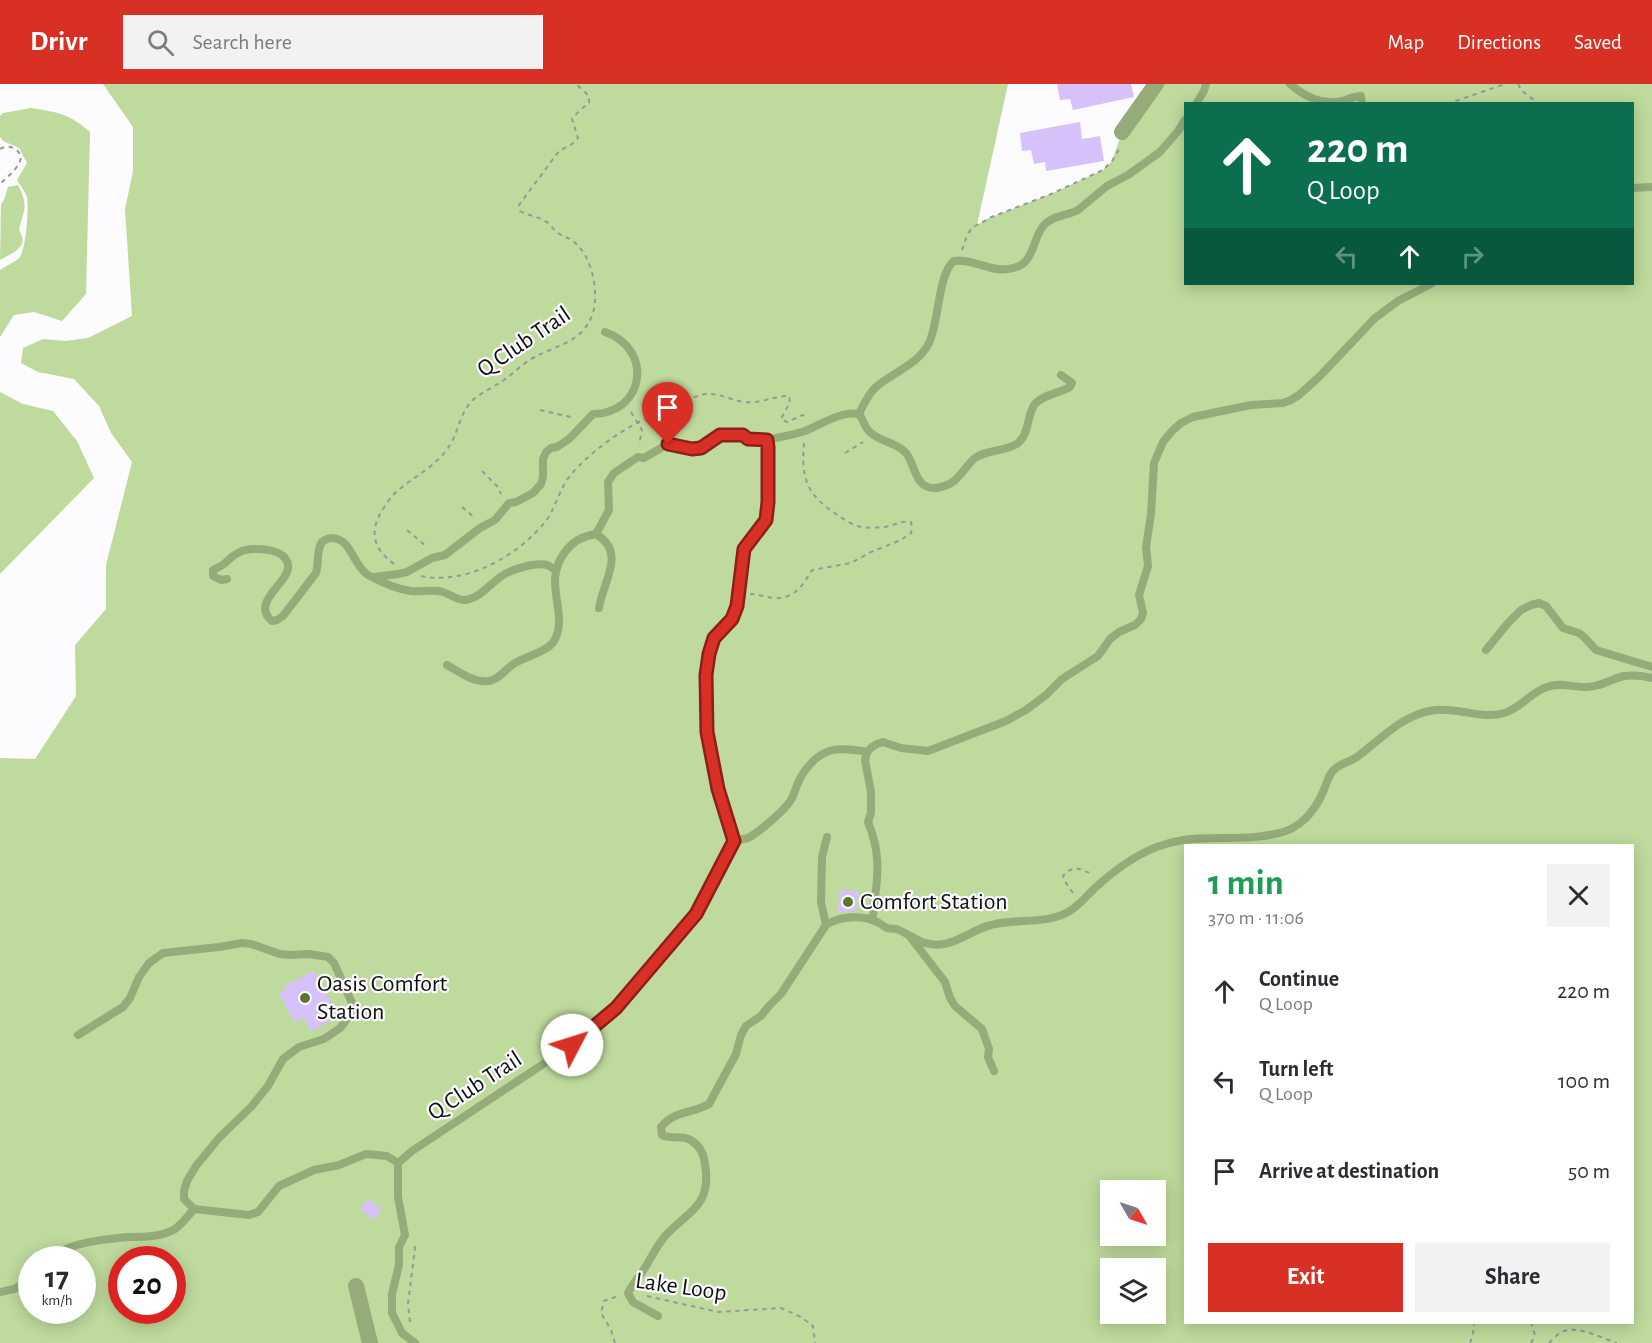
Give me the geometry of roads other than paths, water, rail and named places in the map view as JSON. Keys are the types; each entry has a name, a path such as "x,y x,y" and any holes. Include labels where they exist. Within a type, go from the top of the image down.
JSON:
{"street":[{"path":"1122,132 1156,84"},
{"path":"356,1286 370,1343"}],"lane":[{"path":"1197,102 1206,84"},
{"path":"1290,84 1301,93 1319,101 1339,102 1354,96 1361,96 1362,102"},
{"path":"859,414 877,386 910,364 925,350 933,332 941,290 950,264 959,260 997,271 1018,267 1029,257 1044,225 1078,210 1107,186 1128,175 1160,152 1184,122"},
{"path":"1634,188 1652,187"},
{"path":"872,920 879,871 873,834 868,822 871,813 871,792 865,766 867,753 883,742 901,748 928,751 991,728 1026,711 1062,679 1098,656 1110,639 1135,624 1141,619 1143,613 1139,595 1148,566 1146,547 1151,514 1154,463 1163,442 1172,431 1180,423 1193,417 1251,405 1283,403 1291,400 1320,376 1383,310 1429,285"},
{"path":"374,577 407,572 432,558 445,555 500,516 509,503 533,493 541,484 543,459 546,452 569,439 593,414 602,414 625,403 633,391 637,367 623,341 605,332"},
{"path":"859,414 869,432 903,450 913,464 918,480 932,488 944,486 957,480 982,454 1017,444 1025,432 1035,404 1070,387 1072,383 1061,375"},
{"path":"447,665 472,679 487,682 494,680 513,664 554,642 559,614 555,570 559,561 570,545 596,534 609,510 608,482 614,473 638,457 644,458 668,444 692,449 701,448 720,435 743,435 748,439 767,440 806,430 840,415 859,414"},
{"path":"767,440 769,461 766,520 744,549 737,606 732,619 714,638 706,675 707,732 718,789 734,841 747,838 790,802 802,776 815,758 828,751 845,748 867,753"},
{"path":"596,534 606,542 610,550 612,566 599,608"},
{"path":"226,579 217,579 213,576 213,570 242,551 249,549 276,552 282,555 288,566 288,572 272,591 265,610 272,621 283,616 316,573 321,543 326,539 341,540 367,574 390,586 410,591 441,591 465,600 479,594 508,572 540,565 555,570"},
{"path":"1486,650 1521,610 1539,603 1546,606 1563,628 1579,633 1596,650 1652,667"},
{"path":"658,1316 633,1302 628,1293 633,1282 666,1235 696,1208 704,1196 707,1182 704,1157 699,1147 692,1140 684,1137 665,1137 662,1135 661,1127 674,1116 701,1109 709,1104 736,1054 746,1026 761,1016 769,1005 782,994 826,925 832,921 855,917 872,920 925,944 942,944 988,925 1048,919 1069,912 1112,874 1135,858 1166,844 1194,839 1255,838 1294,827 1313,809 1333,770 1355,759 1374,742 1416,716 1435,710 1450,710 1484,716 1496,715 1518,707 1547,687 1568,685 1585,687 1626,676 1651,678"},
{"path":"826,925 821,902 822,857 827,837"},
{"name":"Q Club Trail","path":"398,1163 412,1151 572,1045 616,1008 696,914 734,841"},
{"path":"910,937 945,982 955,1006 982,1029 989,1049 988,1058 994,1071"},
{"path":"78,1035 123,1007 149,963 163,953 242,943 280,954 309,954 328,957 334,963 352,1003 351,1014 340,1028 324,1039 299,1047 284,1059 252,1107 219,1138 196,1166 187,1181 184,1199 194,1209 249,1215 258,1212 279,1186 315,1170 339,1165 366,1154 387,1156 398,1163 398,1197 405,1235 399,1247 399,1265 392,1294 392,1313 402,1334 414,1342"},
{"path":"74,1246 118,1238 161,1234 173,1230 194,1209"},
{"path":"0,1292 18,1287"}],"place":[{"name":"Comfort Station","path":"848,902"},
{"name":"Oasis Comfort Station","path":"305,998"}]}
